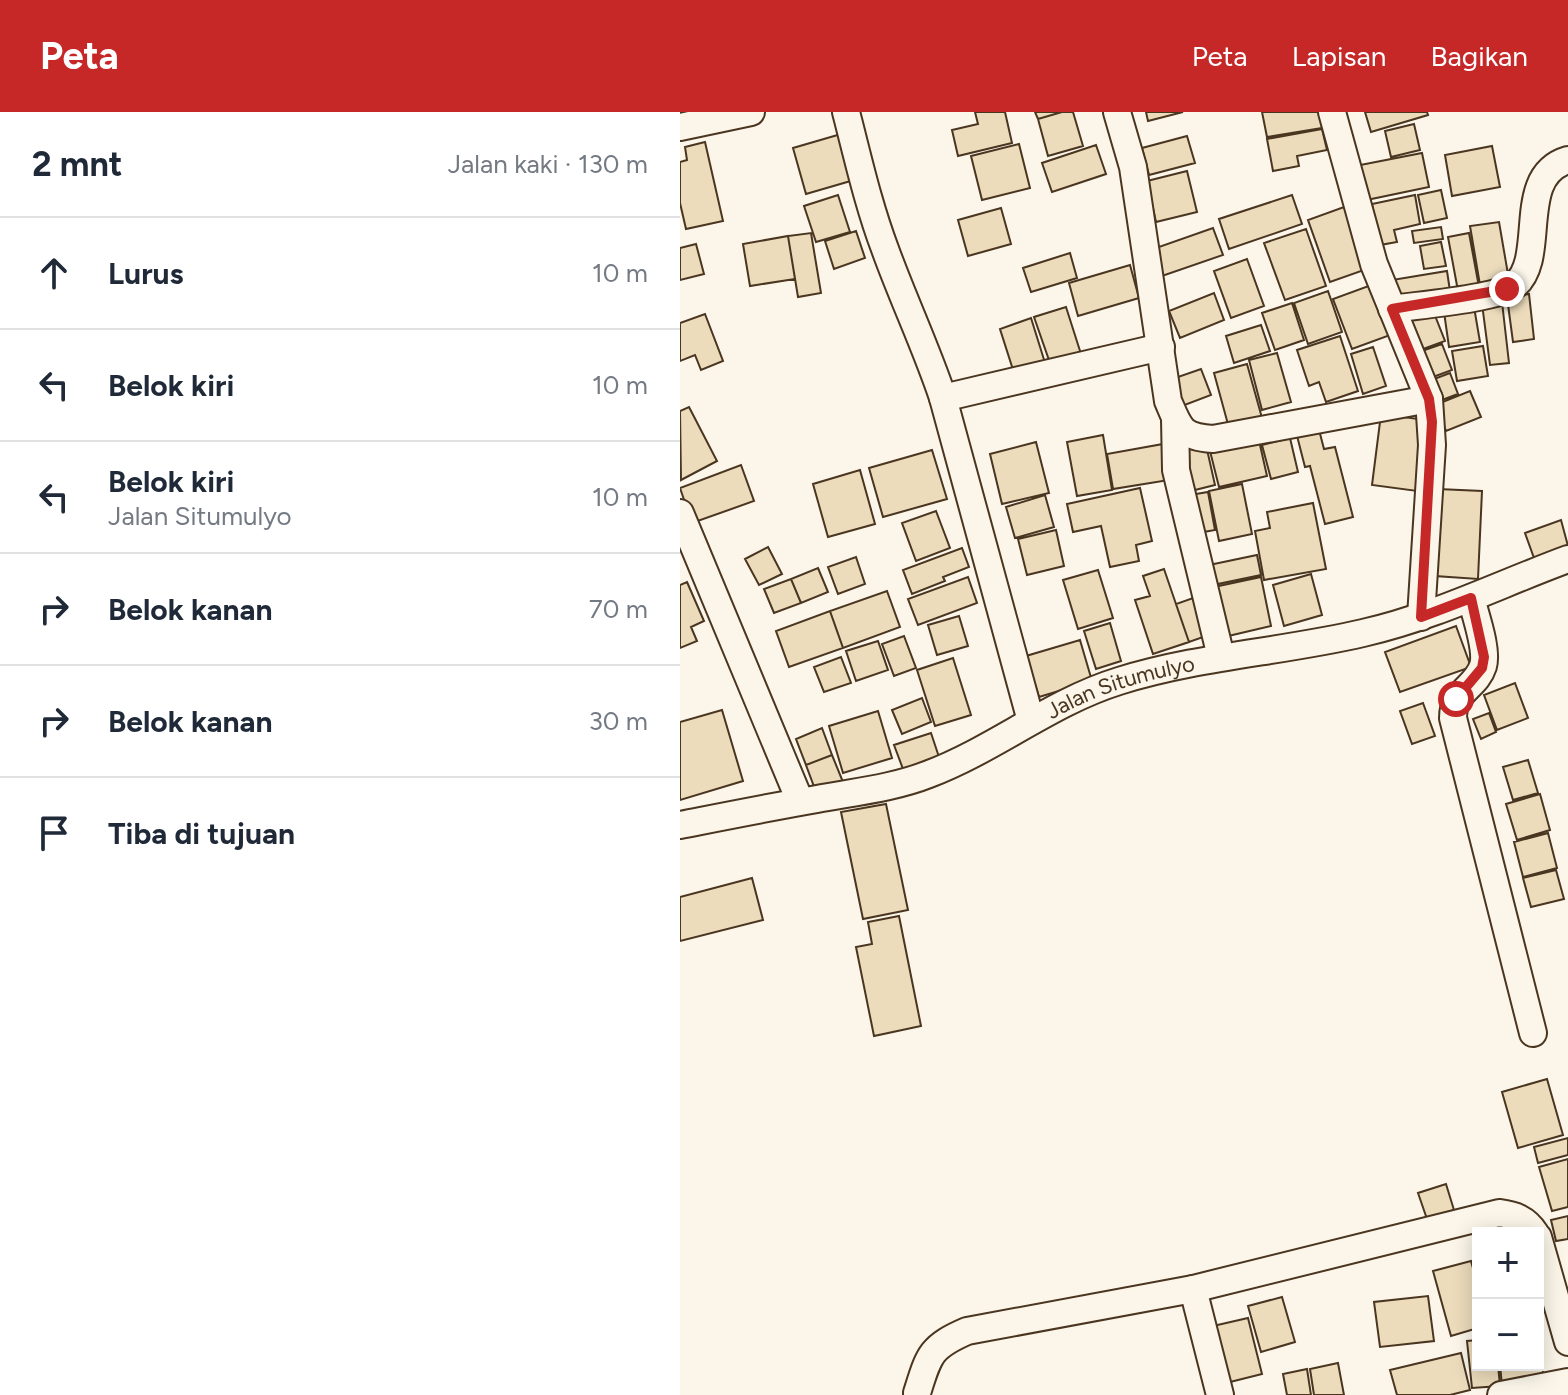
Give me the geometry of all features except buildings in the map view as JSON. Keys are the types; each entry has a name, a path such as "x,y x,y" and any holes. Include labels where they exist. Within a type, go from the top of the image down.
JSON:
{"street":[{"path":"680,127 751,112"},
{"path":"846,112 885,248 928,352 943,398 1031,721"},
{"path":"1117,112 1133,167 1168,401 1183,433 1194,438 1213,439 1429,399"},
{"path":"1332,112 1360,220 1429,399 1432,445 1421,617"},
{"path":"1392,309 1494,294 1515,284 1525,272 1540,182 1560,163 1568,160"},
{"path":"943,398 1161,347"},
{"path":"1175,419 1176,470 1221,657"},
{"path":"680,513 800,801"},
{"name":"Jalan Situmulyo","path":"680,825 879,788 925,776 1111,683 1150,671 1221,657 1336,639 1421,617 1568,559"},
{"path":"1471,598 1484,657 1482,668 1456,699 1453,718 1533,1033"},
{"path":"916,1394 926,1364 941,1342 967,1331 1193,1289 1499,1213 1516,1216 1531,1227"},
{"path":"1544,1259 1568,1342"},
{"path":"1193,1289 1220,1395"},
{"path":"1501,1395 1568,1382"}],"route":[{"path":"1456,699 1482,668 1484,657 1471,598 1421,617 1432,422 1429,399 1392,309 1494,294 1507,289"}]}
